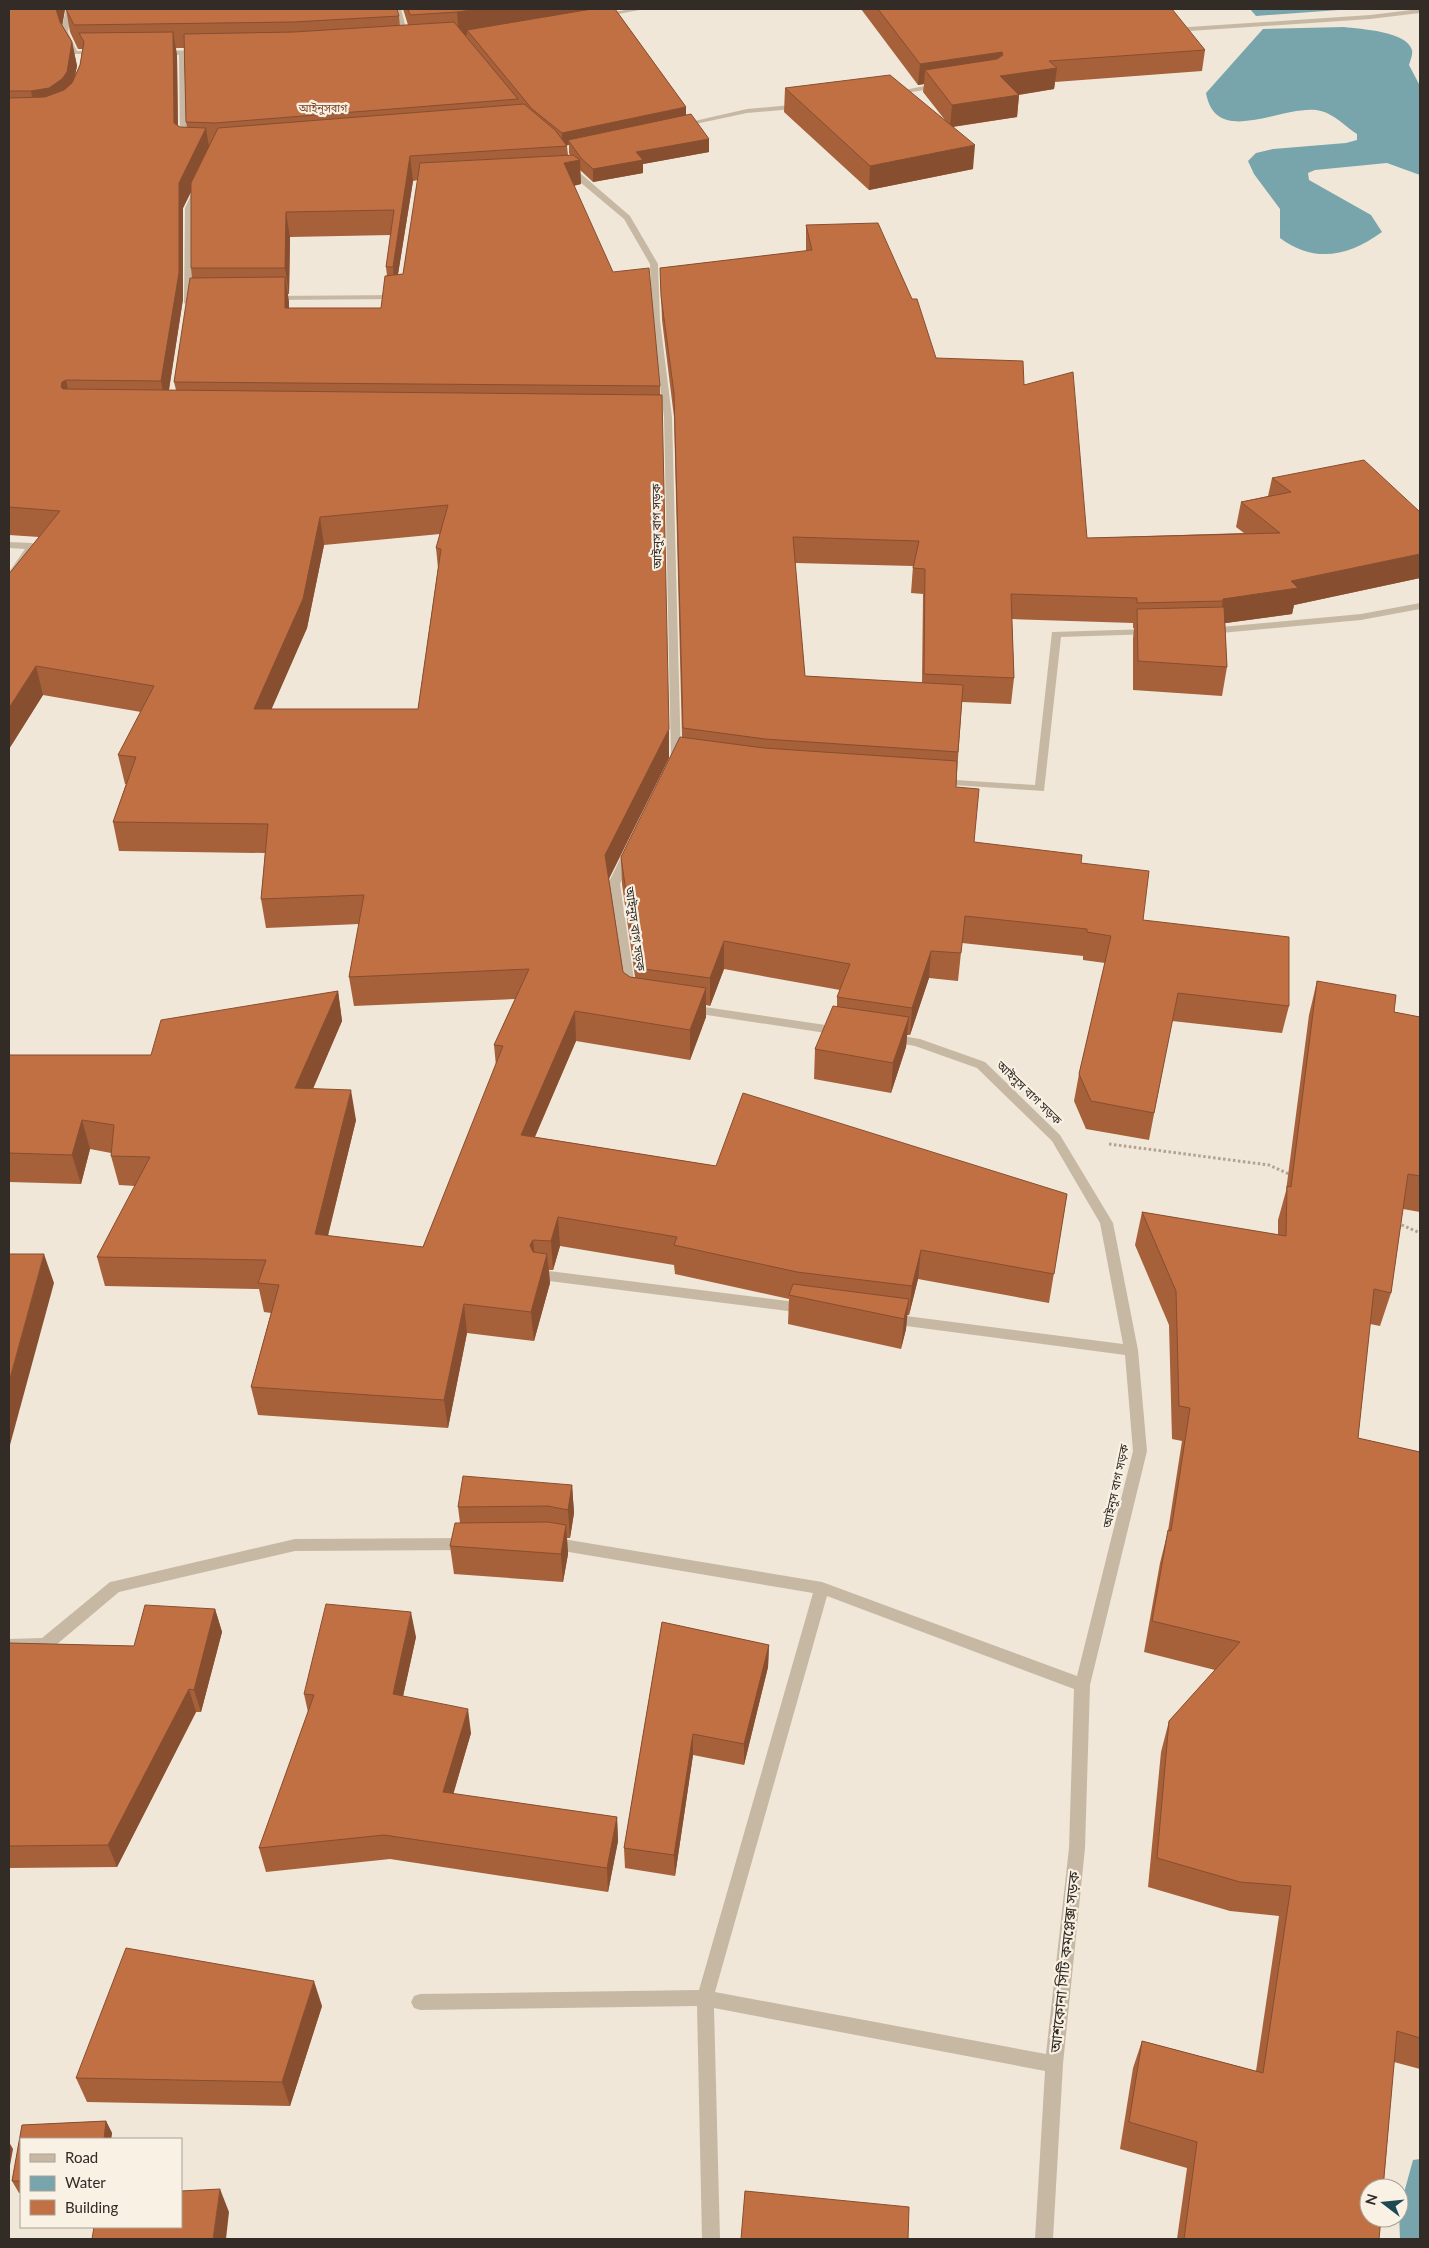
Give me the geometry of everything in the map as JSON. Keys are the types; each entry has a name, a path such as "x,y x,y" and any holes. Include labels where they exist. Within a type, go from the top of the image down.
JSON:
{"street":[{"path":"69,9 62,26 66,40 77,56 104,53"},
{"path":"398,9 408,44"},
{"path":"592,16 642,9"},
{"path":"1162,26 1189,29 1420,12"},
{"path":"399,44 417,43"},
{"path":"153,53 211,52"},
{"path":"182,53 184,148 189,150"},
{"path":"881,95 948,84"},
{"path":"670,128 747,111 815,105"},
{"name":"আইনুস বাগ সড়ক","path":"566,159 573,175 627,218 654,264 680,759 667,775"},
{"path":"187,309 189,299 189,208 201,182"},
{"path":"266,298 401,297 403,288"},
{"path":"189,299 198,299"},
{"path":"9,545 32,546 9,579"},
{"path":"1194,632 1224,631 1361,617 1420,606"},
{"path":"931,782 1040,789 1056,634 1164,632"},
{"name":"আইনুস বাগ সড়ক","path":"634,842 614,884 631,1000 641,1001"},
{"path":"680,1007 848,1032"},
{"name":"আইনুস বাগ সড়ক","path":"877,1036 916,1042 981,1065 1056,1138 1106,1223 1131,1350 1140,1451 1082,1685"},
{"path":"541,1275 816,1310"},
{"path":"875,1317 1131,1350"},
{"path":"531,1543 551,1543 822,1588 1082,1685"},
{"path":"9,1646 46,1645 115,1587 295,1545 482,1544"},
{"path":"711,2239 706,1998 822,1588"},
{"name":"আশকোনা সিটি কমপ্লেক্স সড়ক","path":"1044,2239 1054,2064 1077,1848 1082,1685"},
{"path":"420,2002 706,1998 1054,2064"}],"path":[{"path":"1056,1138 1269,1165 1296,1177"},
{"path":"1394,1221 1420,1233"}],"water":[{"path":"1250,9 1352,9 1256,16"},
{"path":"1344,27 1393,35 1402,39 1412,50 1409,65 1420,86 1420,175 1387,163 1315,170 1308,173 1309,180 1371,215 1382,232 1357,247 1332,254 1319,254 1293,246 1280,238 1280,209 1254,174 1248,161 1256,153 1273,149 1346,143 1357,140 1357,134 1335,118 1321,111 1290,112 1254,120 1238,121 1223,119 1212,110 1206,93 1263,29"},
{"path":"1420,2159 1420,2239 1400,2239 1400,2228 1409,2228 1408,2178 1413,2160"}],"building":[{"path":"9,9 56,9 60,22 72,42 67,72 62,79 49,88 31,91 9,91"},
{"path":"66,9 397,9 399,16 294,22 74,25"},
{"path":"408,9 479,9 410,15"},
{"path":"592,9 615,9 686,107 562,133 532,109 467,30"},
{"path":"878,9 1172,9 1205,50 1049,61 1057,68 1000,76 1019,95 952,105 925,70 997,59 1003,55 1002,52 920,64"},
{"path":"454,22 518,99 215,123 186,122 184,34 294,32"},
{"path":"173,32 174,123 180,127 206,128 179,183 179,273 161,381 66,380 62,382 61,387 63,389 662,395 669,729 605,855 623,972 630,977 706,988 690,1030 575,1011 521,1135 716,1166 743,1093 1067,1194 1054,1274 921,1250 912,1286 797,1272 674,1245 677,1237 558,1217 551,1241 533,1240 530,1245 533,1252 547,1254 531,1312 464,1304 444,1400 251,1387 279,1285 258,1283 266,1260 97,1257 150,1157 111,1156 114,1125 82,1120 72,1155 9,1153 9,1055 151,1055 161,1020 338,991 295,1088 351,1090 315,1234 423,1247 503,1046 494,1045 529,969 349,977 364,895 261,899 268,824 113,822 136,757 118,755 154,686 36,666 9,708 9,574 60,511 9,507 9,98 45,97 64,90 72,83 80,65 84,42 79,33","holes":["448,505 436,548 441,549 418,709 254,709 303,599 320,517"]},
{"path":"890,75 975,145 870,166 785,88"},
{"path":"524,104 555,130 567,146 410,156 393,267 386,267 394,210 286,212 285,268 191,268 191,183 218,128"},
{"path":"691,114 709,139 636,152 643,160 593,169 581,158 568,140"},
{"path":"573,155 580,160 564,163 613,272 649,268 660,386 174,382 190,278 285,277 285,308 381,308 385,276 403,274 420,163"},
{"path":"878,223 912,299 917,299 936,358 1023,361 1024,385 1073,372 1087,538 1280,533 1241,502 1291,492 1272,478 1364,460 1420,512 1420,554 1291,581 1298,588 1223,599 1223,601 1137,603 1137,598 1011,594 1014,678 924,674 925,569 913,568 919,541 793,537 805,676 963,685 958,752 765,739 683,728 674,393 661,296 660,268 812,250 806,225"},
{"path":"1224,607 1227,667 1138,661 1137,609"},
{"path":"680,737 764,748 957,761 956,787 979,789 974,842 1082,855 1081,863 1149,871 1143,920 1289,937 1289,1006 1178,993 1154,1113 1091,1101 1079,1074 1111,936 1087,932 1087,929 965,916 961,953 931,951 912,1008 837,997 850,964 724,941 710,978 637,968 621,857"},
{"path":"1317,981 1396,995 1394,1012 1420,1017 1420,1176 1408,1174 1391,1293 1374,1289 1358,1438 1420,1452 1420,2038 1397,2031 1384,2178 1359,2178 1359,2228 1380,2228 1379,2239 1184,2239 1197,2142 1129,2122 1142,2041 1263,2073 1291,1886 1240,1882 1157,1858 1169,1721 1240,1642 1152,1621 1168,1530 1171,1531 1190,1408 1179,1406 1176,1291 1142,1212 1286,1236 1287,1186 1291,1187"},
{"path":"833,1006 909,1017 893,1063 815,1049"},
{"path":"9,1254 44,1254 9,1382"},
{"path":"793,1284 909,1299 904,1319 789,1295"},
{"path":"463,1476 572,1485 568,1510 548,1506 458,1507"},
{"path":"548,1522 566,1525 561,1554 450,1546 455,1523"},
{"path":"326,1604 411,1612 393,1694 468,1709 443,1792 617,1817 607,1868 384,1835 259,1848 314,1695 304,1694"},
{"path":"145,1605 215,1609 194,1690 189,1689 108,1845 9,1846 9,1643 134,1646"},
{"path":"662,1622 769,1645 744,1744 693,1734 674,1855 624,1848"},
{"path":"126,1948 314,1981 282,2082 76,2078"},
{"path":"106,2121 104,2138 20,2138 20,2181 12,2181 22,2125"},
{"path":"220,2189 213,2239 92,2239 94,2228 182,2228 182,2191"},
{"path":"745,2191 909,2207 908,2239 741,2239"}],"district":[{"name":"আইনুসবাগ","path":"323,108"}]}
